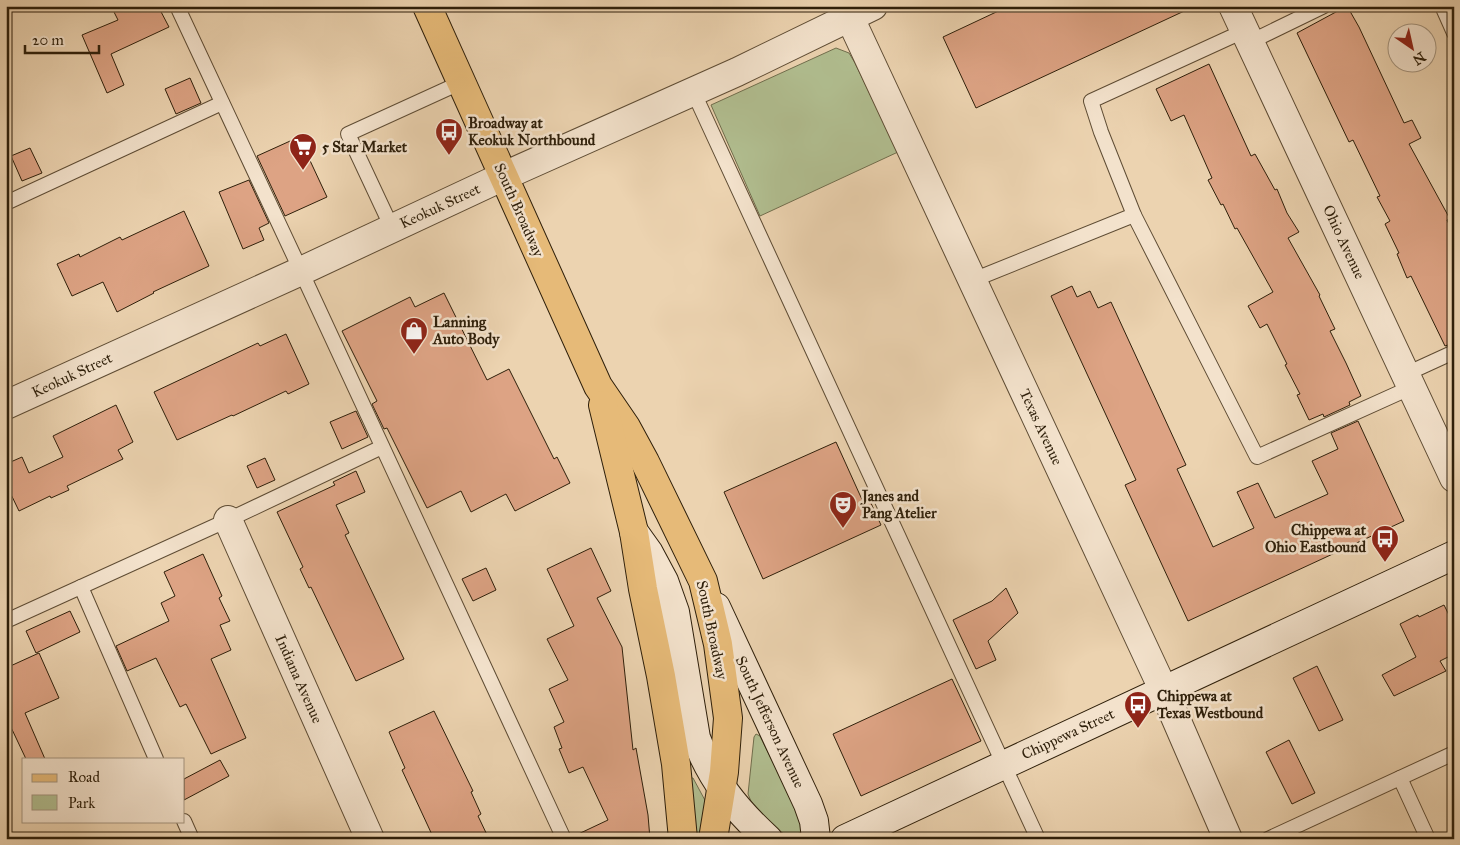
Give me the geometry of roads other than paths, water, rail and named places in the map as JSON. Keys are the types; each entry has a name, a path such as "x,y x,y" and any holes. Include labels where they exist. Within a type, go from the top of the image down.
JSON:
{"main road":[{"name":"South Broadway","path":"427,6 598,386 626,427 645,462 703,581 718,644 728,718 722,789 713,839"},
{"name":"South Broadway","path":"598,386 634,532 676,764 683,839"}],"street":[{"name":"Ohio Avenue","path":"1233,6 1454,478"},
{"name":"Keokuk Street","path":"6,405 301,271 504,176 737,72 861,12"},
{"name":"Texas Avenue","path":"861,12 973,280 1163,689 1228,839"},
{"name":"Indiana Avenue","path":"228,520 370,839"},
{"path":"634,532 649,553 664,581 675,612 696,738 710,771 722,789 768,839"},
{"name":"Chippewa Street","path":"845,839 1163,689 1454,555"},
{"name":"South Jefferson Avenue","path":"703,581 808,804 814,821 816,839"}],"lane":[{"path":"177,6 564,839"},
{"path":"1324,6 1091,101 1100,132 1134,215 1257,457 1409,381 1454,352"},
{"path":"1442,6 1454,33"},
{"path":"392,228 348,134 462,82"},
{"path":"692,91 1038,839"},
{"path":"6,203 222,103"},
{"path":"973,280 1134,215"},
{"path":"6,621 228,520 382,447"},
{"path":"80,587 156,758"},
{"path":"1268,839 1454,753"},
{"path":"1400,778 1428,839"},
{"path":"185,822 192,839"}],"place":[{"name":"Broadway at Keokuk Northbound","path":"449,156"},
{"name":"5 Star Market","path":"303,171"},
{"name":"Lanning Auto Body","path":"414,355"},
{"name":"Janes and Pang Atelier","path":"843,529"},
{"name":"Chippewa at Ohio Eastbound","path":"1385,563"},
{"name":"Chippewa at Texas Westbound","path":"1138,729"}]}
